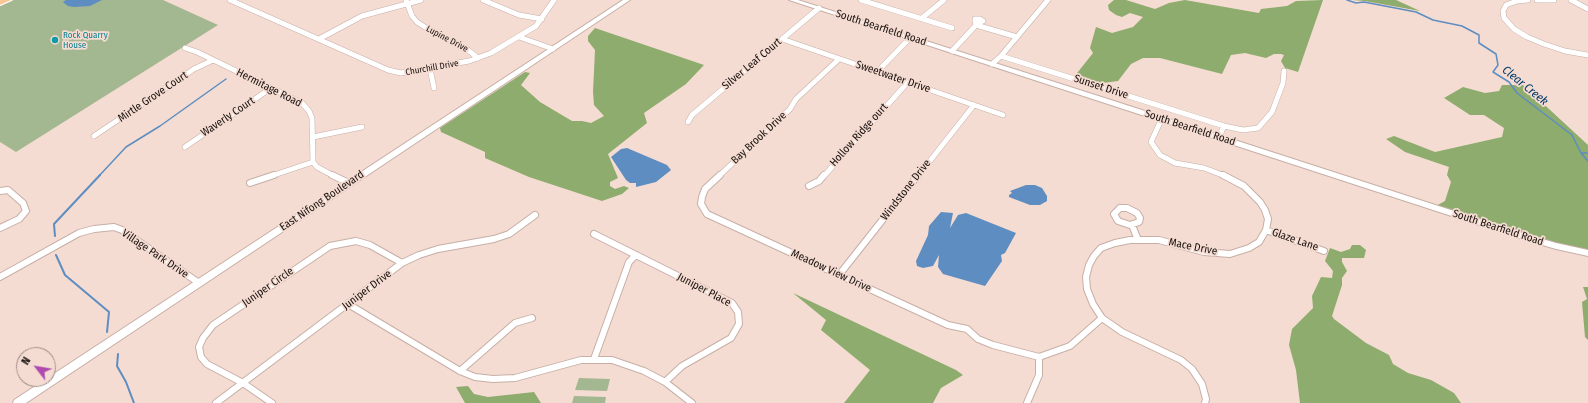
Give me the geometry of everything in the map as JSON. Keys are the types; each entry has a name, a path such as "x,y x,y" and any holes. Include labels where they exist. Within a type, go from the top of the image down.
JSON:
{"main road":[{"path":"0,3 7,0"}],"street":[{"name":"Churchill Drive","path":"230,0 394,72 409,73 478,58 502,47 536,26 554,0"},
{"path":"318,39 362,16 406,2 420,0"},
{"path":"483,0 518,15 542,19"},
{"name":"East Nifong Boulevard","path":"18,403 627,0"},
{"name":"South Bearfield Road","path":"792,0 1162,118 1522,236 1556,246 1588,253"},
{"path":"864,0 952,28"},
{"path":"922,18 944,0"},
{"path":"992,64 1001,56 1048,0"},
{"path":"1528,0 1517,1 1506,5 1503,11 1504,18 1514,28 1527,37 1544,44 1565,51 1588,55"},
{"path":"1537,0 1554,0"},
{"path":"1571,0 1588,9"},
{"name":"Lupine Drive","path":"406,2 412,16 425,28 458,44 478,58"},
{"name":"Silver Leaf Court","path":"688,122 692,115 819,8"},
{"path":"952,51 977,24 1017,37"},
{"path":"519,37 553,49"},
{"path":"877,72 910,38"},
{"name":"Sweetwater Drive","path":"782,39 1004,115"},
{"name":"Hermitage Road","path":"185,48 197,52 302,103 309,111 312,118 314,162"},
{"name":"Sunset Drive","path":"1001,56 1224,126 1242,130 1258,128 1264,124 1272,112 1283,83 1284,71"},
{"name":"Bay Brook Drive","path":"701,204 705,189 790,109 796,99 839,59"},
{"name":"Mirtle Grove Court","path":"94,136 194,69 213,60"},
{"path":"430,69 434,88"},
{"name":"Hollow Ridge ourt","path":"810,186 818,181 908,82"},
{"name":"Waverly Court","path":"185,146 271,88"},
{"name":"Windstone Drive","path":"839,275 974,105"},
{"path":"1162,118 1151,142 1160,155 1175,163 1204,168 1219,173 1244,186 1260,202 1265,210 1268,219 1266,230"},
{"path":"1219,137 1224,126"},
{"path":"313,137 362,127"},
{"path":"250,183 314,162 317,167 323,171 349,183"},
{"path":"0,191 8,190 23,203 26,211 19,218 0,228"},
{"name":"Meadow View Drive","path":"701,204 707,214 714,218 948,325 967,330 978,339 993,346 1039,357"},
{"name":"Juniper Drive","path":"216,403 402,263 438,249 494,239 509,234 536,215"},
{"path":"1132,225 1138,240"},
{"name":"Village Park Drive","path":"0,277 63,240 79,233 94,229 114,227 122,230 199,283"},
{"name":"Mace Drive","path":"1102,318 1093,304 1087,289 1086,278 1089,265 1101,248 1115,243 1138,240 1159,240 1204,252 1230,254 1249,248 1259,242 1266,230"},
{"name":"Glaze Lane","path":"1266,230 1324,250"},
{"name":"Juniper Place","path":"594,234 732,303 738,312 739,324 731,338 682,366 665,382"},
{"name":"Juniper Circle","path":"243,383 208,364 201,358 200,348 202,338 213,325 319,251 330,246 356,241 370,245 402,263"},
{"path":"594,359 629,262 636,255"},
{"path":"348,304 460,371 475,377 494,379 515,378 559,365 594,359 612,360 626,364 665,382 692,403"},
{"path":"460,371 515,323 532,318"},
{"path":"1027,403 1039,375 1039,357 1070,346 1102,318 1133,338 1181,360 1192,370 1202,384 1206,399 1205,403"},
{"path":"243,383 272,403"}],"green space":[{"path":"14,0 163,0 218,25 16,152 0,142 0,6"},
{"path":"1114,0 1126,0 1155,9 1169,3 1185,0 1259,13 1261,9 1287,6 1296,1 1323,0 1298,72 1285,68 1281,61 1284,55 1274,54 1266,58 1245,53 1231,55 1222,74 1160,58 1143,58 1131,64 1118,81 1096,84 1074,77 1093,53 1090,48 1096,27 1112,33 1133,27 1143,17 1130,13 1122,17 1116,15 1109,10 1108,5"},
{"path":"1352,0 1396,0 1420,11 1365,1"},
{"path":"595,28 704,65 686,84 644,113 647,123 608,154 618,178 610,182 610,186 615,189 624,186 629,188 622,194 602,201 529,177 485,158 485,152 441,132 440,128 525,72 530,73 521,85 540,102 572,121 591,123 604,116 594,105 593,92 595,50 588,41 588,36"},
{"path":"1502,85 1523,85 1588,145 1588,250 1560,245 1436,206 1445,201 1451,182 1447,175 1449,167 1405,152 1386,139 1394,136 1435,152 1502,137 1504,128 1484,115 1470,115 1444,98 1463,87 1485,93 1499,91"},
{"path":"1352,245 1360,245 1366,250 1364,258 1342,258 1342,262 1347,271 1342,278 1342,285 1332,316 1334,319 1366,343 1389,355 1393,364 1408,373 1431,380 1454,393 1461,403 1300,403 1296,370 1289,345 1292,329 1313,308 1312,296 1321,277 1332,278 1333,271 1325,261 1330,248 1341,252 1350,249"},
{"path":"1583,287 1588,287 1588,340 1585,337 1582,302 1587,299"},
{"path":"793,293 956,370 963,375 941,388 933,403 844,403 870,370 821,330 826,320"},
{"path":"579,378 610,379 607,391 575,390"},
{"path":"468,386 474,394 488,397 534,392 541,403 465,403 456,387"},
{"path":"574,396 606,397 605,403 572,403"}],"water":[{"path":"66,0 102,0 90,6 74,7 68,6 63,2"},
{"path":"627,148 667,165 671,170 656,182 636,187 636,183 630,183 626,180 611,157 621,149"},
{"path":"1026,185 1035,185 1042,188 1047,196 1047,201 1040,205 1030,205 1009,197 1012,193 1010,191"},
{"path":"941,212 953,213 950,228 958,215 966,213 1016,233 1005,253 1001,255 1002,261 985,286 943,274 938,267 939,255 933,266 923,268 917,266 916,261 928,235 929,226"}],"waterway":[{"name":"Clear Creek","path":"1347,0 1356,3 1364,2 1416,12 1433,20 1462,26 1479,35 1479,43 1496,54 1498,65 1493,72 1509,82 1517,93 1572,135 1581,153"},
{"path":"99,176 126,147 160,126 226,79"},
{"name":"Clear Creek","path":"1581,153 1588,153"},
{"name":"Clear Creek","path":"1581,153 1588,161"},
{"path":"55,236 54,224 100,175"},
{"path":"56,255 65,275 109,312 107,332"},
{"path":"118,354 117,366 126,382 134,403"}],"place":[{"name":"Rock Quarry House","path":"55,40"}]}
